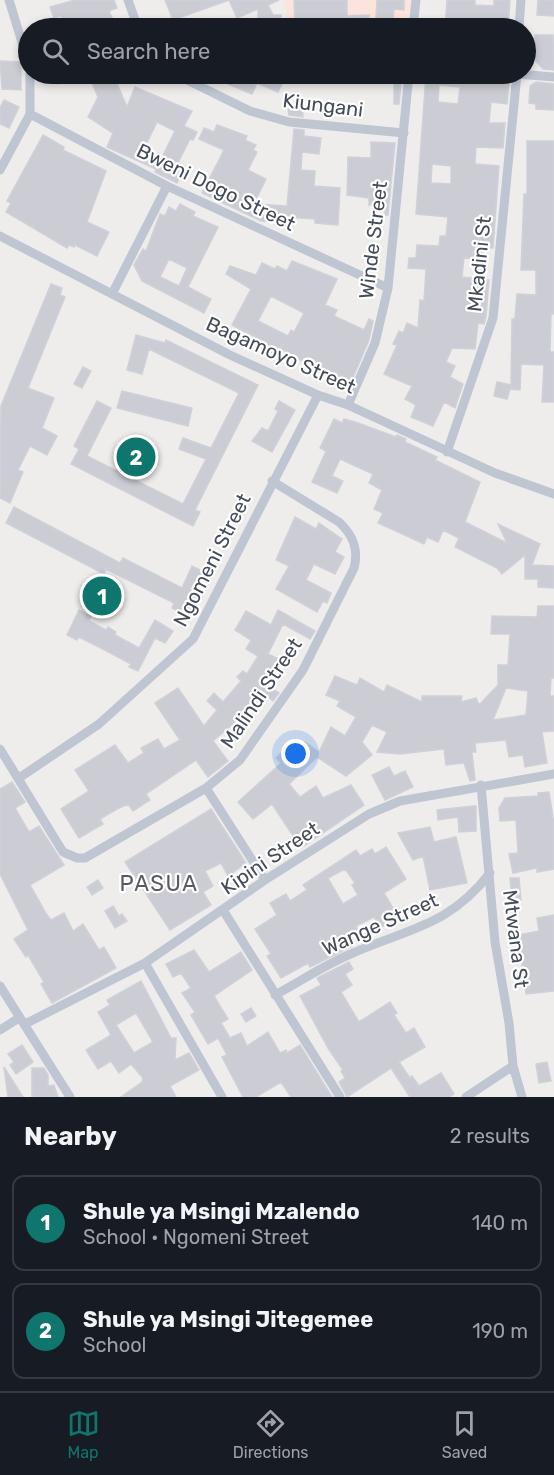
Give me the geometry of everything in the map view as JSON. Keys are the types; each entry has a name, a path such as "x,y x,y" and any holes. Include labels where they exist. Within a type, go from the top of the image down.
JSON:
{"street":[{"path":"9,0 18,29"},
{"path":"128,0 134,18"},
{"path":"414,18 416,0"},
{"path":"519,18 520,0"},
{"path":"536,76 554,77"},
{"path":"0,170 30,114 30,84"},
{"name":"Kiungani","path":"196,84 250,111 289,122 404,133"},
{"name":"Winde Street","path":"348,405 375,343 388,288 408,84"},
{"name":"Mkadini St","path":"447,452 493,318 516,84"},
{"name":"Bweni Dogo Street","path":"30,114 167,186 388,288"},
{"path":"112,294 167,186"},
{"name":"Bagamoyo Street","path":"0,236 230,355 318,395 348,405 447,452 554,494"},
{"name":"Ngomeni Street","path":"19,778 99,724 193,639 272,480 318,395"},
{"name":"Malindi Street","path":"0,749 63,852 77,858 85,858 206,788 240,760 303,670 354,568 357,556 348,530 272,480"},
{"name":"Kipini Street","path":"0,1030 145,963 265,880 369,814 400,801 554,774"},
{"name":"Mtwana St","path":"481,785 495,942 509,1023 513,1066 522,1097"},
{"path":"206,788 265,880"},
{"name":"Wange Street","path":"275,995 351,953 434,922 473,895 490,873"},
{"path":"223,910 340,1097"},
{"path":"145,963 222,1097"},
{"path":"0,986 70,1097"},
{"path":"466,1097 513,1066"}],"shaded area":[{"path":"284,0 411,0 409,18 287,18"}],"building":[{"path":"75,0 114,0 117,8 109,11 112,18 62,18 61,16 54,18 50,7"},
{"path":"165,0 229,0 179,18 172,18"},
{"path":"229,0 279,0 268,5 273,15 281,15 281,18 258,18 258,9 237,18"},
{"path":"294,0 347,0 347,16 369,15 369,18 295,18"},
{"path":"377,0 404,0 404,10 394,9 393,18 376,18"},
{"path":"447,0 475,0 475,5 494,6 494,0 510,0 509,18 446,18"},
{"path":"538,0 554,0 554,16 537,15"},
{"path":"536,35 553,35 554,70 543,69 536,61"},
{"path":"0,61 18,62 18,84 21,84 21,90 2,89"},
{"path":"536,82 554,84 554,110 536,109 536,104 529,103 530,86"},
{"path":"92,84 117,84 127,107 135,87 192,111 184,126 197,132 193,140 190,139 178,163 185,166 177,183 155,172 156,169 107,147 113,133 88,117 98,97","holes":["157,122 175,131 162,157 144,149"]},
{"path":"228,84 257,84 252,94"},
{"path":"259,84 282,84 278,92"},
{"path":"394,84 401,84 399,104 394,104"},
{"path":"425,84 509,84 507,104 491,102 489,123 505,123 503,148 476,147 475,164 499,166 493,248 483,248 483,259 464,258 462,277 489,280 486,317 484,324 478,323 475,349 452,348 446,362 455,366 450,377 463,384 455,408 444,402 433,426 411,417 416,405 405,399 412,386 384,374 397,345 393,344 399,331 403,333 407,323 418,328 420,300 424,301 426,269 408,268 409,258 416,258 417,245 439,246 440,236 446,236 448,217 416,214","holes":["439,85 460,87 458,104 438,102","432,164 451,166 451,184 431,183"]},
{"path":"297,98 302,99 303,117 289,115 288,108 296,108"},
{"path":"4,100 19,107 9,128 0,124 0,108"},
{"path":"217,125 247,136 245,140 256,145 253,150 257,152 248,170 266,179 254,204 287,206 294,129 304,130 304,136 321,138 319,154 302,152 301,170 315,171 314,186 340,188 338,225 315,223 315,219 285,217 284,223 261,221 202,193 224,150 199,139 204,128 214,132"},
{"path":"43,135 64,147 63,150 106,171 87,222 109,232 97,256 75,245 74,247 69,245 67,248 6,212 11,203 7,201"},
{"path":"527,141 554,141 554,314 551,314 550,352 554,352 554,402 542,402 544,365 521,364 520,390 510,389 507,399 494,396 497,382 511,385 512,319 515,319 517,294 536,295 536,270 521,270 524,194 527,194"},
{"path":"371,142 395,143 388,215 385,215 385,206 369,205 369,198 347,195 348,157 371,158"},
{"path":"180,204 195,212 193,216 218,227 188,287 211,299 204,313 142,281 134,265 143,249 146,251 160,214 165,216 169,207 176,211","holes":["169,259 187,268 179,286 160,277"]},
{"path":"292,261 337,279 325,305 337,310 334,316 364,330 369,319 373,321 369,340 351,382 330,372 328,377 279,347 275,355 252,342 255,337 232,325 251,289 226,274 230,266 256,275 262,263 287,271","holes":["271,296 304,313 294,332 291,330 288,336 258,321"]},
{"path":"51,284 62,288 60,295 65,297 28,388 54,398 42,428 57,436 47,455 30,446 18,470 23,472 10,503 0,498 1,406"},
{"path":"136,335 165,343 166,340 258,385 195,510 200,512 193,526 71,464 79,449 74,446 97,401 111,408 87,456 183,504 206,459 179,449 183,438 211,448 239,393 149,349 142,374 127,370"},
{"path":"83,367 91,371 82,388 74,384"},
{"path":"122,391 192,408 188,426 117,408"},
{"path":"279,401 295,410 272,452 252,441 262,428 268,431 278,411 275,409"},
{"path":"334,419 342,423 344,419 396,437 397,435 406,439 405,442 437,457 435,460 480,482 465,522 507,543 498,524 540,544 532,565 554,566 554,588 538,587 538,579 525,579 525,555 502,574 497,568 455,547 459,538 443,530 438,542 427,537 424,544 378,523 383,513 374,509 382,490 369,483 373,474 340,459 332,476 343,481 337,493 312,482 326,451 320,448"},
{"path":"14,507 120,563 123,558 182,588 192,566 212,576 191,618 172,608 174,603 106,569 104,574 6,523"},
{"path":"295,517 316,529 319,523 342,539 335,552 344,557 335,574 314,564 306,580 331,593 327,603 323,601 317,612 276,589 289,566 276,560"},
{"path":"538,606 554,606 554,678 551,678 550,696 554,696 554,731 542,732 547,763 525,767 523,755 509,757 506,740 475,743 476,752 472,752 475,780 470,781 464,763 446,765 444,749 400,754 377,752 387,732 372,725 362,742 372,755 346,776 317,757 289,784 300,797 316,786 323,798 351,785 364,805 301,848 272,804 253,819 238,802 281,763 276,758 289,745 298,753 305,742 319,752 331,727 345,736 356,717 337,706 340,701 326,695 335,676 357,685 360,678 384,692 387,685 422,702 422,696 462,696 461,702 476,698 479,705 498,685 498,665 508,665 510,634 491,634 492,616 537,617","holes":["506,688 528,691 526,715 493,720"]},
{"path":"79,610 91,616 89,621 106,630 108,627 116,632 115,635 139,648 155,620 173,631 165,643 155,638 138,671 129,667 131,664 101,648 79,637 77,640 67,635"},
{"path":"278,610 315,631 310,639 283,624 268,654 279,659 266,685 279,693 273,701 261,691 234,723 213,741 228,761 208,777 196,760 146,794 150,800 133,811 128,804 117,809 100,819 103,824 79,838 61,809 89,791 75,770 115,745 128,763 144,753 141,748 158,739 164,749 180,740 155,703 178,688 204,726 217,710 207,701 214,693 223,702 241,681 237,677 243,671 247,674 258,656 246,649 251,640 235,630 246,611 271,625"},
{"path":"389,767 394,776 405,771 413,787 385,800 372,775"},
{"path":"12,782 25,802 15,808 29,832 39,826 64,865 30,885 51,920 64,913 73,931 83,924 99,950 104,947 116,968 52,1003 41,984 44,982 28,955 26,957 14,939 28,930 0,874 0,789"},
{"path":"549,792 554,824 554,869 537,872 537,868 513,873 509,854 518,853 516,820 500,821 499,808 505,798 538,796 538,793"},
{"path":"476,806 476,831 459,832 458,817 438,820 437,810"},
{"path":"211,809 246,863 228,876 221,863 205,871 213,886 203,892 211,905 170,930 125,862"},
{"path":"430,827 434,842 456,837 467,883 430,890 423,856 413,860 398,833"},
{"path":"386,847 406,879 384,893 399,918 380,928 374,917 356,926 359,932 349,937 353,946 310,967 308,963 281,978 267,956 271,954 255,929 277,915 270,903 286,894 290,901 307,890 303,885 356,850 360,856 372,849 375,854","holes":["345,869 355,883 352,885 358,895 343,904 328,878"]},
{"path":"510,878 519,878 521,900 512,901"},
{"path":"98,880 103,888 92,895 87,887"},
{"path":"113,906 119,916 122,914 127,921 115,928 105,911"},
{"path":"554,915 554,991 526,994 518,935 539,931 537,918"},
{"path":"194,950 209,972 241,952 252,970 214,996 228,1019 221,1023 230,1038 241,1033 247,1046 268,1032 280,1053 286,1050 287,1053 300,1045 332,1097 291,1097 281,1082 256,1097 243,1097 222,1057 227,1055 218,1038 208,1044 191,1015 195,1012 182,993 191,988 181,973 173,977 166,964"},
{"path":"349,962 353,969 345,974 352,985 341,992 359,1022 390,1002 397,1013 394,1015 406,1033 414,1028 425,1047 399,1062 410,1078 412,1076 419,1086 441,1073 454,1094 449,1097 410,1097 391,1068 347,1097 339,1082 345,1078 341,1071 343,1070 328,1048 300,996 321,985 317,978"},
{"path":"141,981 171,1038 176,1038 175,1060 189,1053 199,1070 170,1086 176,1097 121,1097 142,1082 143,1078 131,1064 119,1073 111,1061 98,1069 86,1050 111,1035 98,1012 110,1005 107,1000","holes":["136,1013 153,1042 134,1053 116,1025"]},
{"path":"251,1008 256,1016 246,1022 241,1014"},
{"path":"22,1045 33,1062 16,1074 10,1065 14,1062 8,1054"},
{"path":"547,1062 551,1081 539,1083 536,1064"},
{"path":"4,1067 23,1097 8,1097"},
{"path":"32,1068 44,1068 48,1075 48,1086 54,1085 58,1097 32,1096"}],"place":[{"name":"Shule ya Msingi Jitegemee","path":"136,457"},
{"name":"Shule ya Msingi Mzalendo","path":"102,596"}],"district":[{"name":"PASUA","path":"159,883"}]}
